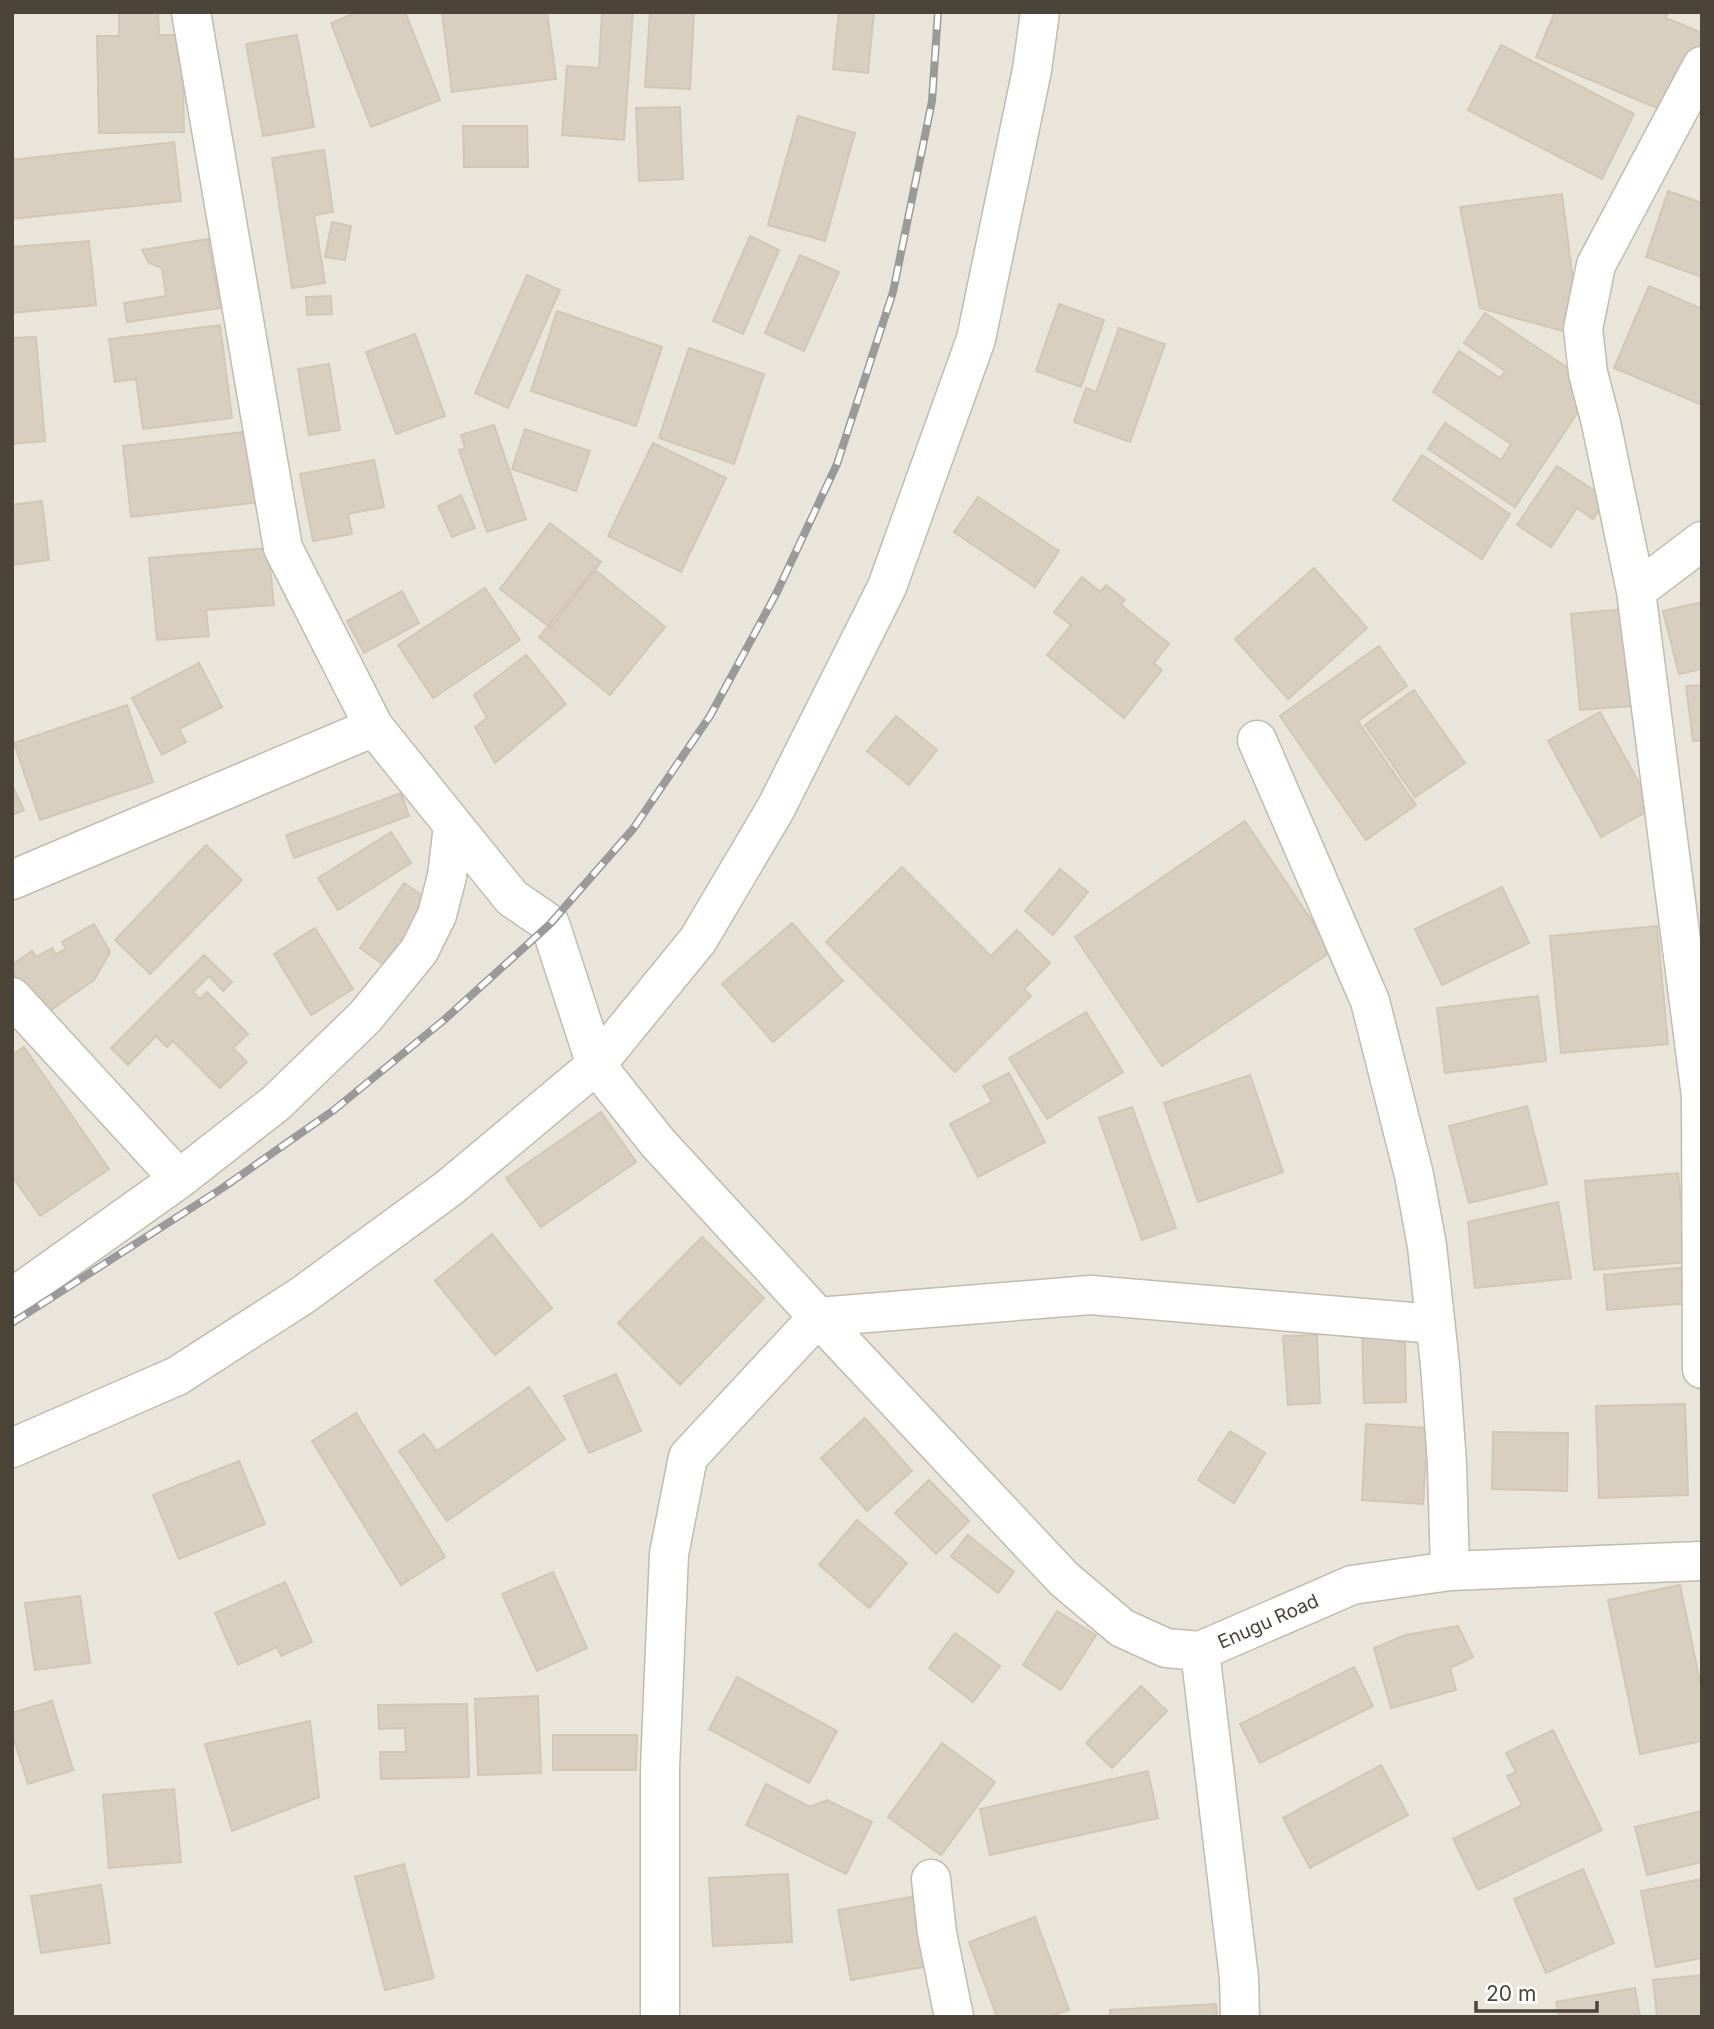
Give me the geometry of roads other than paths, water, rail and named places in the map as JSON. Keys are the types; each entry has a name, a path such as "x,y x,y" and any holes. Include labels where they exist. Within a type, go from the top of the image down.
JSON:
{"street":[{"path":"191,12 283,548 374,727 512,898 550,924 596,1065 658,1143 1065,1579 1122,1628 1166,1648 1200,1651"},
{"path":"12,1448 177,1376 303,1296 449,1188 596,1065 698,940 776,808 887,587 976,339 1032,70 1040,12"},
{"path":"1702,66 1596,265 1583,329 1588,373 1636,591 1701,1096 1702,1369"},
{"path":"1636,591 1702,541"},
{"path":"12,880 374,727"},
{"path":"1256,740 1370,1002 1414,1175 1427,1246 1435,1324 1447,1464 1450,1571"},
{"path":"12,1298 180,1179 276,1103 365,1017 419,951 437,915 447,876 453,826"},
{"path":"12,997 180,1179"},
{"path":"660,2017 660,1768 668,1554 688,1457 818,1317 1091,1295 1435,1324"},
{"name":"Enugu Road","path":"1240,2017 1238,1978 1200,1651 1352,1585 1450,1571 1702,1561"},
{"path":"931,1879 937,1933 954,2017"}],"railway":[{"path":"12,1323 221,1189 334,1110 444,1020 550,924 633,829 710,716 777,592 837,464 893,292 932,101 938,12"}]}
